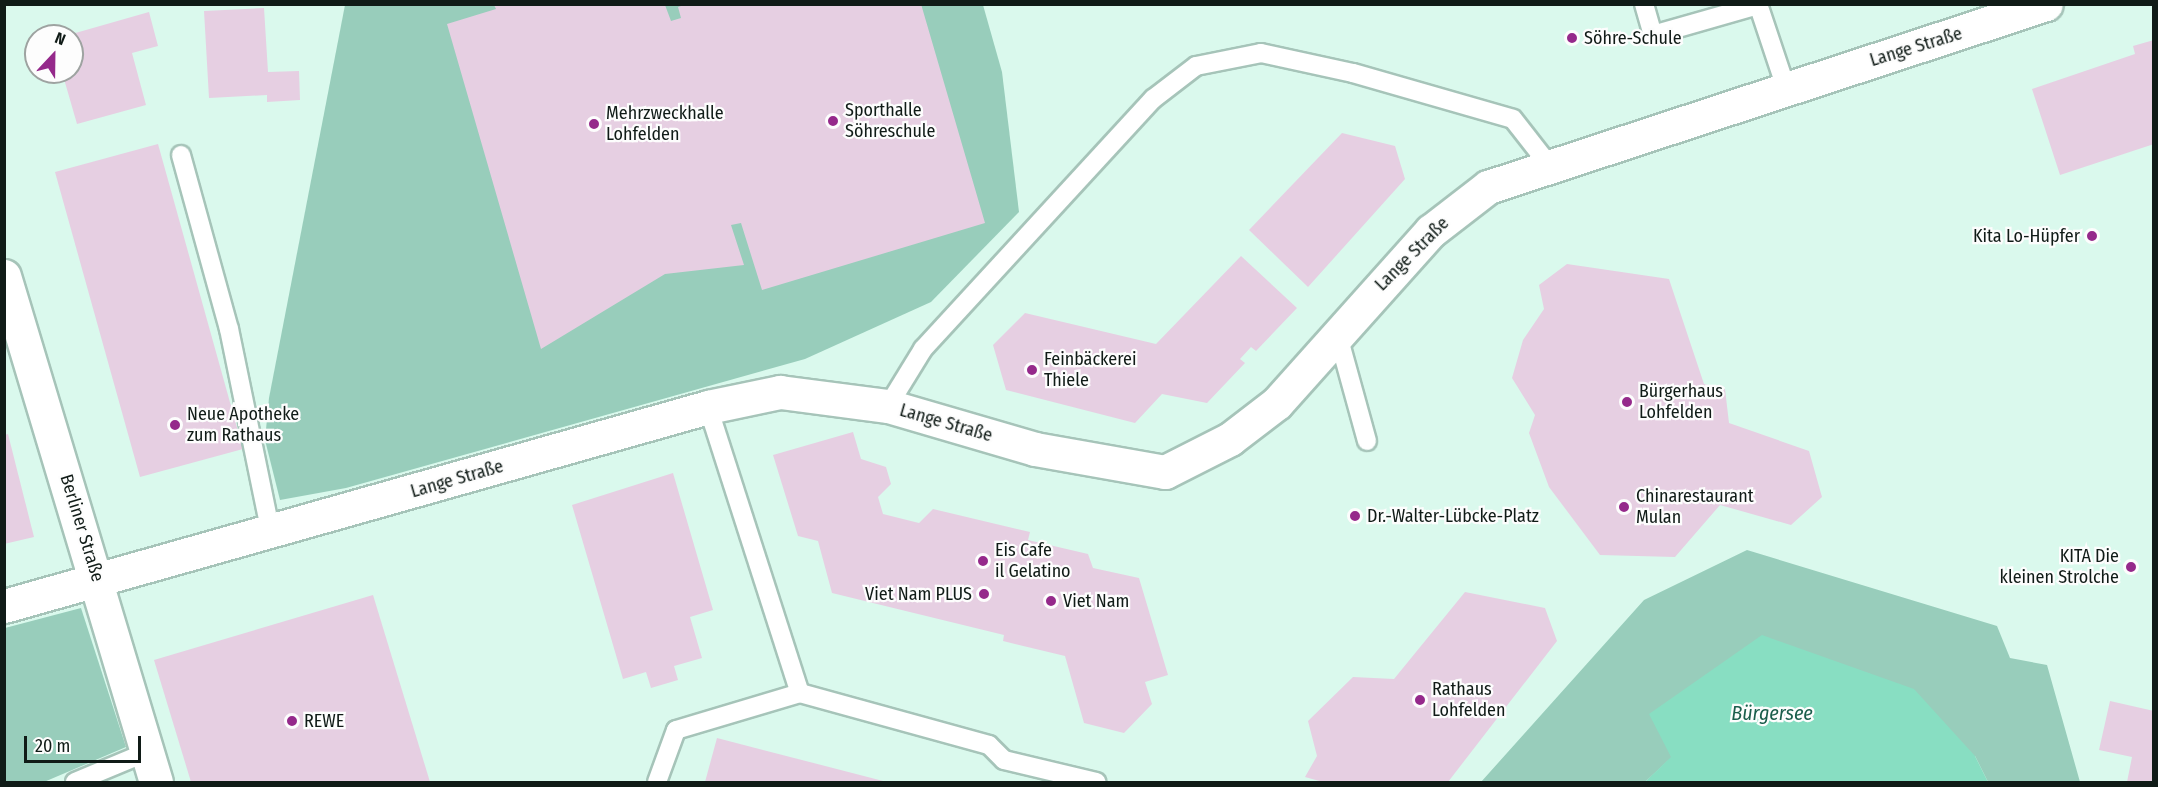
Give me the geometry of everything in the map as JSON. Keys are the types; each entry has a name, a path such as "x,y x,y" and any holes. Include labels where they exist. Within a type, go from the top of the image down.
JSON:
{"street":[{"name":"Lange Straße","path":"4,606 271,533 708,406 780,392 888,406 1035,450 1165,472 1230,439 1277,403 1337,332 1431,231 1488,187 1549,165 2046,4"},
{"name":"Berliner Straße","path":"4,276 98,581 152,768"}],"lane":[{"path":"1644,4 1653,35 1758,5 1786,88"},
{"path":"888,406 923,349 1153,99 1196,66 1262,53 1353,73 1513,119 1549,165"},
{"path":"181,155 229,329 271,533"},
{"path":"1337,332 1367,441"},
{"path":"708,406 800,693"},
{"path":"657,783 676,730 800,693 989,745 1004,760 1096,783"},
{"path":"75,783 152,768"}],"shaded area":[{"path":"345,5 983,5 1002,72 1019,212 931,302 805,359 346,488 280,500 265,440 269,398"},
{"path":"1747,550 1997,626 2010,658 2047,665 2080,782 1988,782 1975,756 1672,757 1645,782 1481,782 1644,600"},
{"path":"81,608 126,747 44,782 5,782 5,628"}],"water":[{"name":"Bürgersee","path":"1762,635 1914,689 1975,756 1988,782 1645,782 1671,757 1649,714"}],"building":[{"path":"687,4 921,4 985,223 762,290 741,223 731,225 744,265 665,274 541,349 447,24 496,9 494,5 665,5 671,21 681,18 678,7"},
{"path":"264,8 268,72 299,71 300,100 267,102 267,95 209,98 204,11"},
{"path":"149,12 158,46 132,53 146,105 77,124 65,84 84,84 84,31"},
{"path":"2154,40 2154,144 2060,175 2032,89 2135,54 2133,46"},
{"path":"1342,133 1395,146 1405,179 1308,287 1249,230"},
{"path":"158,144 243,449 140,477 55,172"},
{"path":"1241,256 1297,308 1256,351 1251,347 1240,359 1245,363 1207,403 1162,394 1135,423 1006,390 993,345 1025,313 1156,344"},
{"name":"Bürgerhaus Lohfelden","path":"1567,264 1669,279 1704,384 1725,389 1729,423 1809,451 1822,497 1791,525 1720,505 1675,557 1600,555 1549,487 1529,433 1535,415 1512,378 1523,340 1544,309 1539,285"},
{"path":"853,432 861,459 886,467 891,484 878,497 883,514 919,523 933,509 1030,532 1028,540 1088,554 1093,568 1139,578 1168,675 1145,682 1152,704 1124,733 1084,723 1065,656 1003,641 1004,635 832,593 818,541 798,536 773,455"},
{"path":"8,434 34,537 4,544 4,435"},
{"path":"673,473 713,610 690,617 702,658 674,666 678,680 651,688 646,672 623,679 572,505"},
{"name":"Rathaus Lohfelden","path":"1465,592 1545,608 1557,641 1448,782 1323,782 1305,777 1317,756 1308,721 1353,677 1394,679"},
{"name":"REWE","path":"373,595 430,782 191,782 154,660"},
{"path":"2110,701 2154,711 2154,782 2127,782 2132,757 2099,750"},
{"path":"717,738 887,782 705,782"}],"place":[{"name":"Söhre-Schule","path":"1572,38"},
{"name":"Sporthalle Söhreschule","path":"833,121"},
{"name":"Mehrzweckhalle Lohfelden","path":"594,124"},
{"name":"Kita Lo-Hüpfer","path":"2092,236"},
{"name":"Feinbäckerei Thiele","path":"1032,370"},
{"name":"Bürgerhaus Lohfelden","path":"1627,402"},
{"name":"Neue Apotheke zum Rathaus","path":"175,425"},
{"name":"Chinarestaurant Mulan","path":"1624,507"},
{"name":"Dr.-Walter-Lübcke-Platz","path":"1355,516"},
{"name":"Eis Cafe il Gelatino","path":"983,561"},
{"name":"KITA Die kleinen Strolche","path":"2131,567"},
{"name":"Viet Nam PLUS","path":"984,594"},
{"name":"Viet Nam","path":"1051,601"},
{"name":"Rathaus Lohfelden","path":"1420,700"},
{"name":"REWE","path":"292,721"}]}
